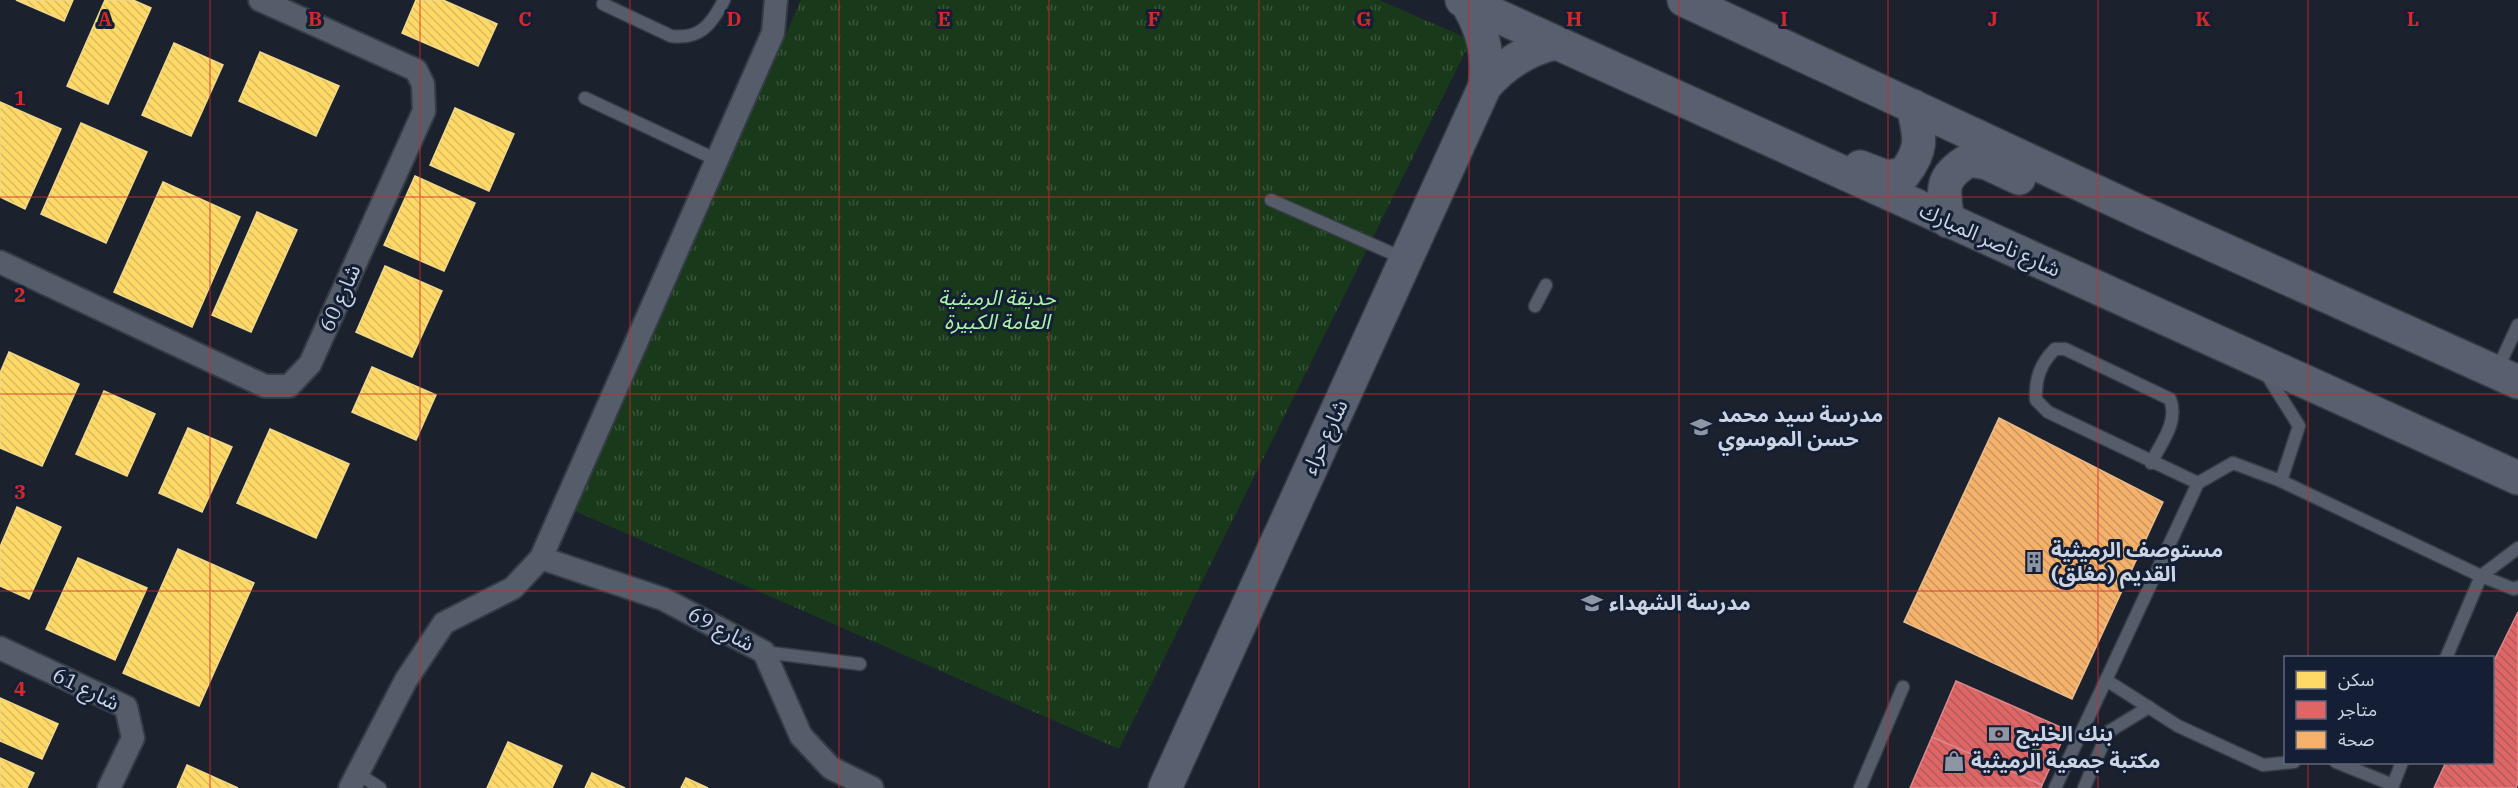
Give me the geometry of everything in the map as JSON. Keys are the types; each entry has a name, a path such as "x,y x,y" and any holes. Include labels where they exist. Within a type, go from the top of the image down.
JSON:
{"street":[{"name":"شارع 60","path":"0,262 266,386 288,386 310,364 424,111 423,84 416,69 260,0"},
{"path":"354,781 406,680 444,623 513,588 541,558 773,33 776,0"},
{"path":"1684,0 2142,213 2507,377"},
{"name":"شارع ناصر المبارك","path":"1465,1 2518,478"},
{"name":"شارع حراء","path":"1165,788 1485,86 1487,70 1484,38 1465,1"},
{"name":"شارع حراء","path":"1485,86 1510,62 1532,50 1555,43"},
{"path":"1806,156 1834,158 1886,177 1904,174 1915,160 1921,142 1913,106"},
{"path":"1948,221 1943,192 1951,171 1969,160 1987,163 2091,210 2142,213"},
{"name":"شارع 69","path":"541,558 663,599 764,652 801,736 831,768 872,788"},
{"name":"شارع 61","path":"0,648 126,707 133,738 109,788"}],"lane":[{"path":"603,4 671,36 682,38 704,30 712,23 724,0"},
{"path":"585,98 717,160"},
{"path":"1271,200 1406,259"},
{"path":"1535,306 1546,285"},
{"path":"2507,377 2518,325"},
{"path":"2151,463 2170,427 2174,409 2170,399 2065,349 2055,349 2047,357 2035,381 2036,400 2048,412 2151,463 2198,483"},
{"path":"2258,361 2299,426 2281,481"},
{"path":"2055,788 2198,483 2233,463 2281,481 2481,576 2514,589 2518,587"},
{"path":"2446,656 2481,576 2518,548"},
{"path":"764,652 860,664"},
{"path":"2106,680 2178,726 2263,765 2284,763"},
{"path":"1860,788 1903,687"},
{"path":"2084,788 2108,732 2149,707"},
{"path":"2341,764 2393,785 2401,764"},
{"path":"354,781 380,788"}],"green space":[{"name":"حديقة الرميثية العامة الكبيرة","path":"801,0 1379,0 1471,40 1119,749 575,511"}],"building: سكن":[{"path":"16,0 73,0 64,21"},
{"path":"105,0 133,0 151,8 108,104 67,86"},
{"path":"416,0 443,0 497,24 478,66 402,33"},
{"path":"174,43 223,65 191,136 142,115"},
{"path":"260,52 339,86 316,136 239,101"},
{"path":"0,102 61,129 25,209 0,197"},
{"path":"455,108 514,134 489,191 430,165"},
{"path":"81,123 147,152 106,243 41,214"},
{"path":"415,176 475,203 444,271 384,245"},
{"path":"163,182 240,217 192,327 114,292"},
{"path":"257,212 297,230 251,332 212,315"},
{"path":"385,266 442,291 412,357 356,332"},
{"path":"9,352 79,384 42,466 0,448 0,373"},
{"path":"372,367 436,395 416,440 352,412"},
{"path":"104,391 155,414 127,476 76,454"},
{"path":"188,428 232,447 202,512 159,493"},
{"path":"270,429 349,464 316,538 237,503"},
{"path":"17,507 61,527 29,599 0,586 0,547"},
{"path":"178,549 254,583 199,706 123,673"},
{"path":"78,558 147,588 115,660 46,629"},
{"path":"0,698 58,724 42,759 0,741"},
{"path":"508,742 562,766 552,788 487,788"},
{"path":"0,758 34,773 27,788 0,788"},
{"path":"187,765 238,788 177,788"},
{"path":"592,773 625,788 585,788"},
{"path":"686,778 708,788 681,788"}],"building: متاجر":[{"path":"2518,612 2518,783 2516,788 2434,788 2445,764 2494,764 2494,661"},
{"name":"بنك الخليج","path":"1956,681 2067,730 2042,785 1932,737"},
{"name":"مكتبة جمعية الرميثية","path":"1932,737 2042,785 2041,788 1910,788"}],"building: صحة":[{"name":"مستوصف الرميثية القديم (مغلق)","path":"1999,418 2163,502 2072,699 1904,622"}],"place":[{"name":"مدرسة سيد محمد حسن الموسوي","path":"1701,427"},
{"name":"مستوصف الرميثية القديم (مغلق)","path":"2034,562"},
{"name":"مدرسة الشهداء","path":"1592,603"},
{"name":"بنك الخليج","path":"1999,734"},
{"name":"مكتبة جمعية الرميثية","path":"1954,761"}]}
